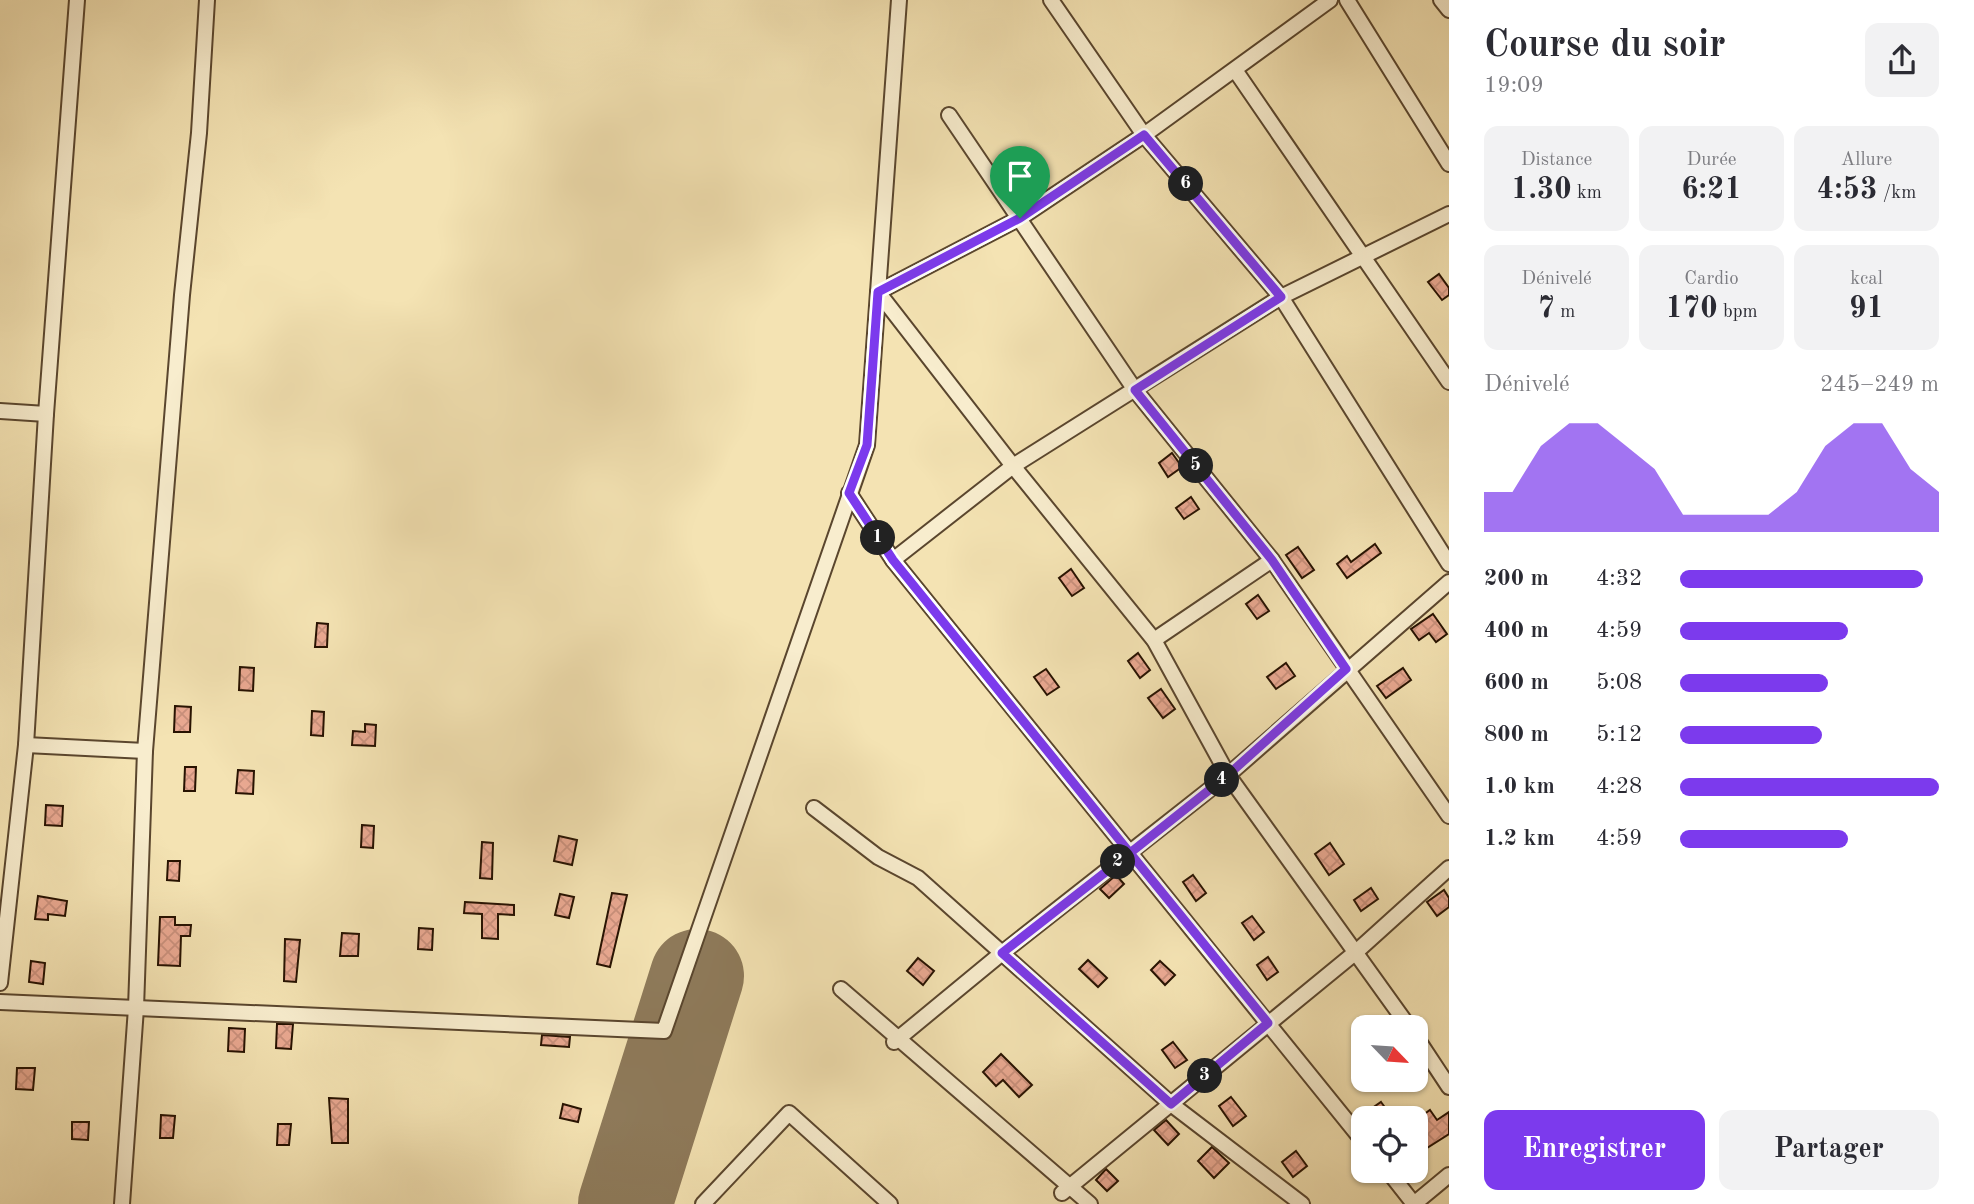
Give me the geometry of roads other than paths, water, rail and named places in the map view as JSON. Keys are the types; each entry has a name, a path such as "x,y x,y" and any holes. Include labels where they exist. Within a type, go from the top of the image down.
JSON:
{"street":[{"path":"0,983 26,745 46,414 77,0"},
{"path":"122,1204 136,1008 145,751 199,133 207,0"},
{"path":"0,1002 664,1031 867,445 899,0"},
{"path":"1051,0 1144,135 1281,297 1449,564"},
{"path":"878,292 1020,218 1144,135 1330,0"},
{"path":"1347,0 1449,164"},
{"path":"1441,0 1449,10"},
{"path":"1235,69 1449,382"},
{"path":"948,115 1135,390 1272,560 1449,817"},
{"path":"893,560 1013,466 1281,297 1449,214"},
{"path":"878,292 1013,466 1154,640 1228,775 1401,1015"},
{"path":"0,411 46,414"},
{"path":"849,493 893,560 1351,1126"},
{"path":"1154,640 1272,560"},
{"path":"896,1040 1228,775 1346,669 1449,582"},
{"path":"26,745 145,751"},
{"path":"814,808 878,857 918,878 1171,1104 1302,1204"},
{"path":"1066,1190 1356,952 1449,868"},
{"path":"841,989 1066,1190 1090,1204"},
{"path":"1428,1055 1449,1087"},
{"path":"703,1204 789,1113 890,1204"},
{"path":"1397,1183 1414,1204 1449,1175"}]}
